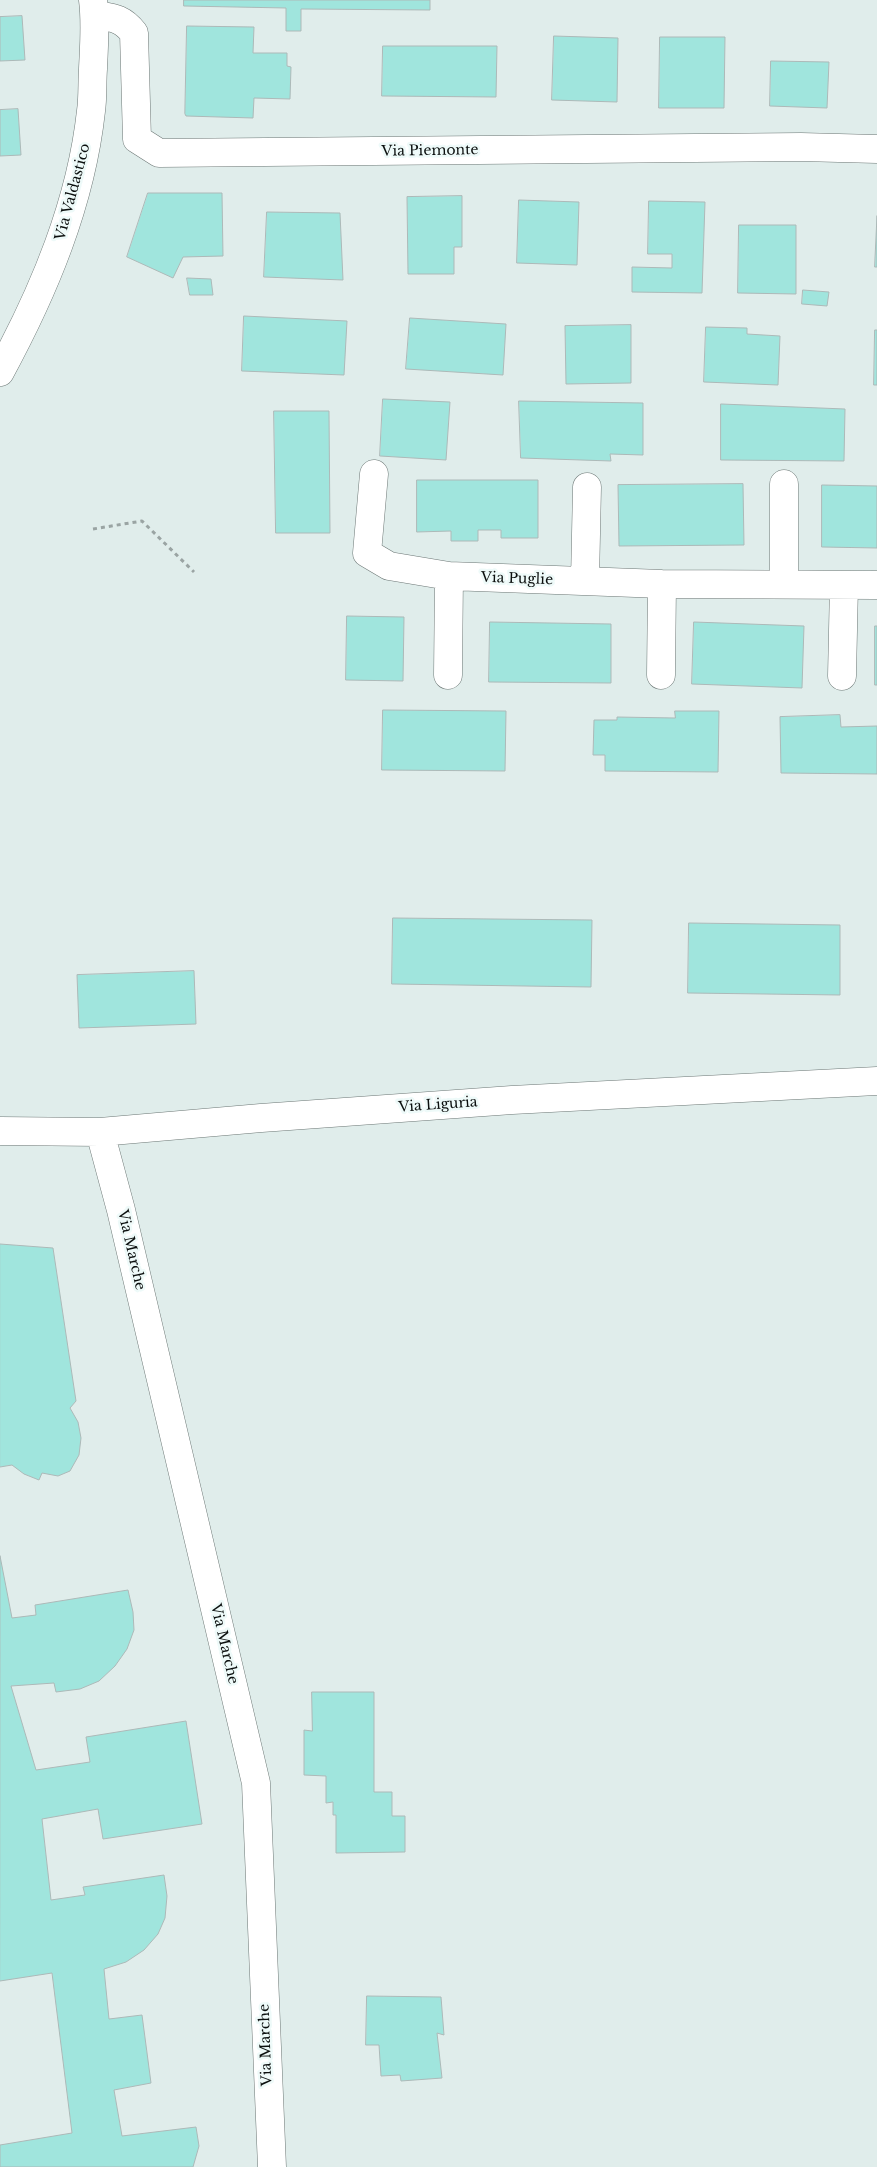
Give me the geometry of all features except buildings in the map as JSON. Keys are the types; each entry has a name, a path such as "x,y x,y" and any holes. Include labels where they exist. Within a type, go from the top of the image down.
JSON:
{"street":[{"name":"Via Piemonte","path":"94,8 126,23 134,33 137,139 159,153 801,147 877,149"},
{"name":"Via Valdastico","path":"0,372 44,284 66,224 85,152 92,109 94,8"},
{"name":"Via Puglie","path":"374,474 367,553 389,566 449,576 662,584 877,584"},
{"path":"784,484 784,584"},
{"path":"585,581 587,487"},
{"path":"448,675 449,576"},
{"path":"661,675 662,584"},
{"path":"842,676 844,584"},
{"name":"Via Liguria","path":"0,1131 100,1132 503,1101 877,1081"},
{"name":"Via Marche","path":"100,1132 121,1210 256,1783 272,2167"}],"path":[{"path":"93,529 142,522 194,572"}]}
